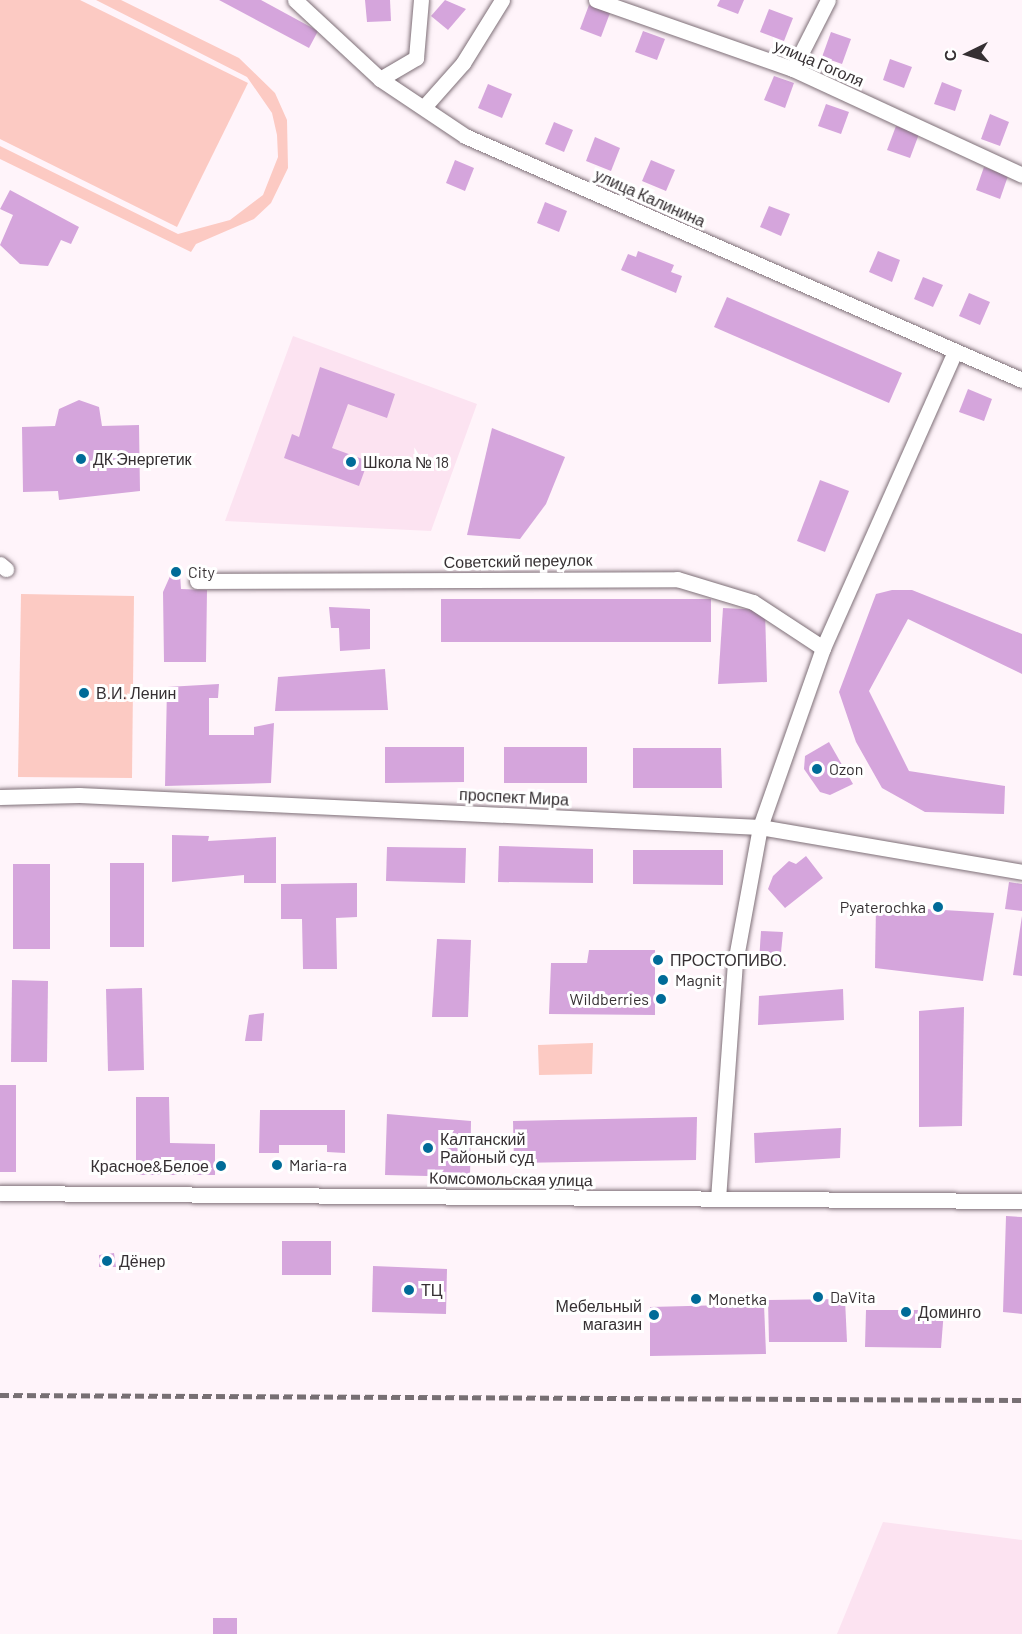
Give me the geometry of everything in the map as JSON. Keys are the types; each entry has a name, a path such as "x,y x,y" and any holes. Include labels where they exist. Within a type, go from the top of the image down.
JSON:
{"street":[{"name":"улица Калинина","path":"295,0 380,80 465,136 1022,380"},
{"path":"380,80 416,58 421,0"},
{"path":"424,107 463,63 502,0"},
{"name":"улица Гоголя","path":"596,0 793,69 1022,174"},
{"path":"793,69 828,0"},
{"path":"718,1199 735,963 760,827 823,648 955,352"},
{"name":"Советский переулок","path":"197,581 677,579 753,602 823,648"},
{"name":"проспект Мира","path":"0,797 79,795 760,827 1022,872"},
{"name":"Комсомольская улица","path":"0,1193 1022,1201"}],"shaded area":[{"path":"0,0 80,0 248,83 177,227 0,139"},
{"path":"96,0 121,0 239,58 275,93 287,120 288,168 271,203 254,219 196,244 191,252 0,159 0,146 178,234 230,220 263,195 278,157 277,135 272,113 247,77"},
{"name":"Школа № 18","path":"293,336 477,404 431,531 225,521"},
{"path":"21,594 134,596 132,778 18,777"},
{"path":"593,1043 592,1074 539,1075 538,1045"},
{"path":"883,1522 1022,1540 1022,1634 837,1634"}],"building":[{"path":"219,0 261,0 318,31 309,48"},
{"path":"365,0 390,0 391,21 367,22"},
{"path":"445,0 466,9 448,30 431,16"},
{"path":"720,0 744,0 738,14 717,6"},
{"path":"589,5 610,13 601,37 580,29"},
{"path":"769,9 793,18 784,41 760,32"},
{"path":"643,31 665,39 657,60 635,52"},
{"path":"831,32 851,39 842,64 822,57"},
{"path":"890,59 912,67 904,88 883,80"},
{"path":"774,76 794,83 785,108 764,100"},
{"path":"942,82 962,90 955,111 934,104"},
{"path":"488,84 512,94 502,118 478,108"},
{"path":"826,104 849,112 841,134 818,126"},
{"path":"990,114 1009,122 1000,146 981,139"},
{"path":"554,122 573,130 564,152 545,144"},
{"path":"896,126 919,134 910,158 887,150"},
{"path":"595,137 620,148 611,171 586,161"},
{"path":"455,160 474,168 465,191 446,183"},
{"path":"651,160 675,170 666,191 642,181"},
{"path":"984,167 1008,176 1000,199 976,190"},
{"path":"10,190 79,227 71,244 61,240 48,266 20,264 0,245 13,215 0,209"},
{"path":"545,202 567,211 559,232 537,223"},
{"path":"769,206 790,214 781,236 760,227"},
{"path":"638,251 674,265 671,272 682,276 676,293 621,270 628,254 636,257"},
{"path":"878,251 900,260 892,282 869,272"},
{"path":"923,277 943,285 933,307 914,299"},
{"path":"969,293 990,302 980,325 959,316"},
{"path":"727,297 902,373 889,403 714,327"},
{"path":"320,367 395,394 387,418 348,404 332,448 368,461 359,486 284,458 292,434 299,437"},
{"path":"968,389 992,399 984,421 959,412"},
{"name":"ДК Энергетик","path":"79,400 99,407 102,426 139,425 140,491 59,500 58,491 23,492 22,427 55,426 59,409"},
{"path":"492,428 565,457 546,504 520,539 467,535"},
{"path":"820,480 849,491 825,552 797,541"},
{"path":"171,574 180,574 181,589 207,590 206,662 164,662 163,592"},
{"path":"892,590 912,590 1022,634 1022,674 908,619 869,691 909,771 1005,786 1004,814 925,812 882,788 856,742 839,692 876,594"},
{"path":"441,599 711,599 711,642 441,642"},
{"path":"329,607 370,609 370,649 340,651 339,628 331,628"},
{"path":"723,608 765,610 767,682 718,684"},
{"path":"385,669 388,710 275,711 278,677"},
{"path":"219,684 218,698 209,698 209,735 254,735 254,727 274,723 271,783 165,786 167,687"},
{"path":"829,742 853,784 830,795 820,792 804,769 805,756"},
{"path":"385,747 464,747 464,782 385,783"},
{"path":"504,747 587,747 587,783 504,783"},
{"path":"633,748 721,748 722,788 633,788"},
{"path":"172,835 209,836 208,841 276,837 276,883 244,883 244,875 172,882"},
{"path":"499,846 593,849 593,883 498,882"},
{"path":"387,847 466,848 465,883 386,881"},
{"path":"633,850 723,850 723,885 633,884"},
{"path":"806,856 823,878 785,908 768,889 773,876 789,861 796,864"},
{"path":"110,863 144,863 144,947 110,947"},
{"path":"13,864 50,864 50,949 13,949"},
{"path":"1009,882 1022,884 1022,911 1005,909"},
{"path":"357,883 357,917 336,918 337,969 303,969 302,919 281,919 281,884"},
{"path":"876,906 994,913 983,981 875,968"},
{"path":"1022,916 1022,976 1013,975"},
{"path":"761,931 783,932 780,962 759,961"},
{"path":"437,939 471,940 468,1017 432,1017"},
{"path":"589,950 655,950 655,1015 549,1014 551,963 587,963"},
{"path":"12,980 48,981 47,1062 11,1062"},
{"path":"142,988 144,1070 108,1071 106,989"},
{"path":"843,989 844,1020 758,1025 759,996"},
{"path":"964,1007 962,1126 919,1127 919,1011"},
{"path":"264,1013 262,1041 245,1041 249,1015"},
{"path":"0,1085 16,1085 16,1172 0,1172"},
{"path":"136,1097 169,1097 170,1143 215,1144 215,1175 136,1175"},
{"path":"260,1110 345,1110 345,1153 327,1152 327,1145 279,1145 279,1153 259,1153"},
{"name":"Калтанский Районый суд","path":"387,1114 471,1121 470,1177 385,1175"},
{"path":"697,1117 696,1160 514,1163 513,1121"},
{"path":"841,1128 840,1158 755,1163 754,1133"},
{"path":"1006,1216 1022,1217 1022,1314 1003,1312"},
{"path":"282,1241 331,1241 331,1275 282,1275"},
{"name":"Дёнер","path":"114,1253 116,1267 99,1267 99,1255"},
{"name":"ТЦ","path":"373,1266 447,1269 446,1314 372,1312"},
{"path":"845,1299 847,1342 769,1342 768,1300"},
{"path":"764,1304 766,1354 650,1356 650,1307"},
{"path":"866,1310 944,1310 941,1348 865,1347"},
{"path":"213,1618 237,1618 237,1634 213,1634"}],"railway":[{"path":"0,1395 1022,1400"}],"place":[{"name":"ДК Энергетик","path":"81,459"},
{"name":"Школа № 18","path":"351,462"},
{"name":"City","path":"176,572"},
{"name":"В.И. Ленин","path":"84,693"},
{"name":"Ozon","path":"817,769"},
{"name":"Pyaterochka","path":"938,907"},
{"name":"ПРОСТОПИВО.","path":"658,960"},
{"name":"Magnit","path":"663,980"},
{"name":"Wildberries","path":"661,999"},
{"name":"Калтанский Районый суд","path":"428,1148"},
{"name":"Maria-ra","path":"277,1165"},
{"name":"Красное&Белое","path":"221,1166"},
{"name":"Дёнер","path":"107,1261"},
{"name":"ТЦ","path":"409,1290"},
{"name":"DaVita","path":"818,1297"},
{"name":"Monetka","path":"696,1299"},
{"name":"Доминго","path":"906,1312"},
{"name":"Мебельный магазин","path":"654,1315"}]}
